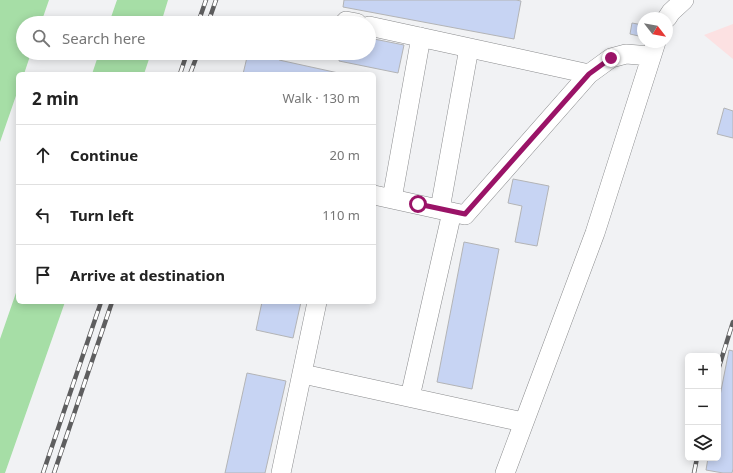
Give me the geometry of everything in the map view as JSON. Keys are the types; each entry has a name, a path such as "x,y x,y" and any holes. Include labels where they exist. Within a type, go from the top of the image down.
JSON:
{"street":[{"path":"671,12 684,0"},
{"path":"376,27 589,74"},
{"path":"421,37 383,197 465,214 589,74 611,58 653,49 595,233 505,473"},
{"path":"410,397 446,211 469,48"},
{"path":"282,473 317,304"},
{"path":"303,374 524,422"}],"shaded area":[{"path":"733,24 733,59 704,35"}],"green space":[{"path":"0,0 49,0 43,16 16,16 16,60 29,60 25,72 16,72 16,96 0,142"},
{"path":"117,0 168,0 163,16 111,16"},
{"path":"97,60 149,60 145,72 93,72"},
{"path":"16,293 16,304 64,304 5,473 0,473 0,339"}],"building":[{"path":"344,0 521,1 514,39 343,7"},
{"path":"632,23 637,24 637,36 630,34"},
{"path":"376,39 404,45 398,73 339,61 376,60"},
{"path":"246,60 279,60 334,72 243,72"},
{"path":"724,108 733,111 733,138 717,134"},
{"path":"513,179 549,186 537,246 515,242 522,206 508,203"},
{"path":"464,242 499,249 472,389 437,382"},
{"path":"262,304 301,304 293,338 256,330"},
{"path":"729,350 733,351 732,473 706,470 708,461 721,461 721,391"},
{"path":"247,373 286,381 265,473 225,473"}],"railway":[{"path":"200,16 206,0"},
{"path":"210,16 216,0"},
{"path":"181,72 185,60"},
{"path":"191,72 195,60"},
{"path":"43,473 100,304"},
{"path":"54,473 111,304"},
{"path":"721,360 733,322"},
{"path":"694,473 696,461"}],"route":[{"path":"418,204 465,214 589,74 611,58"}]}
